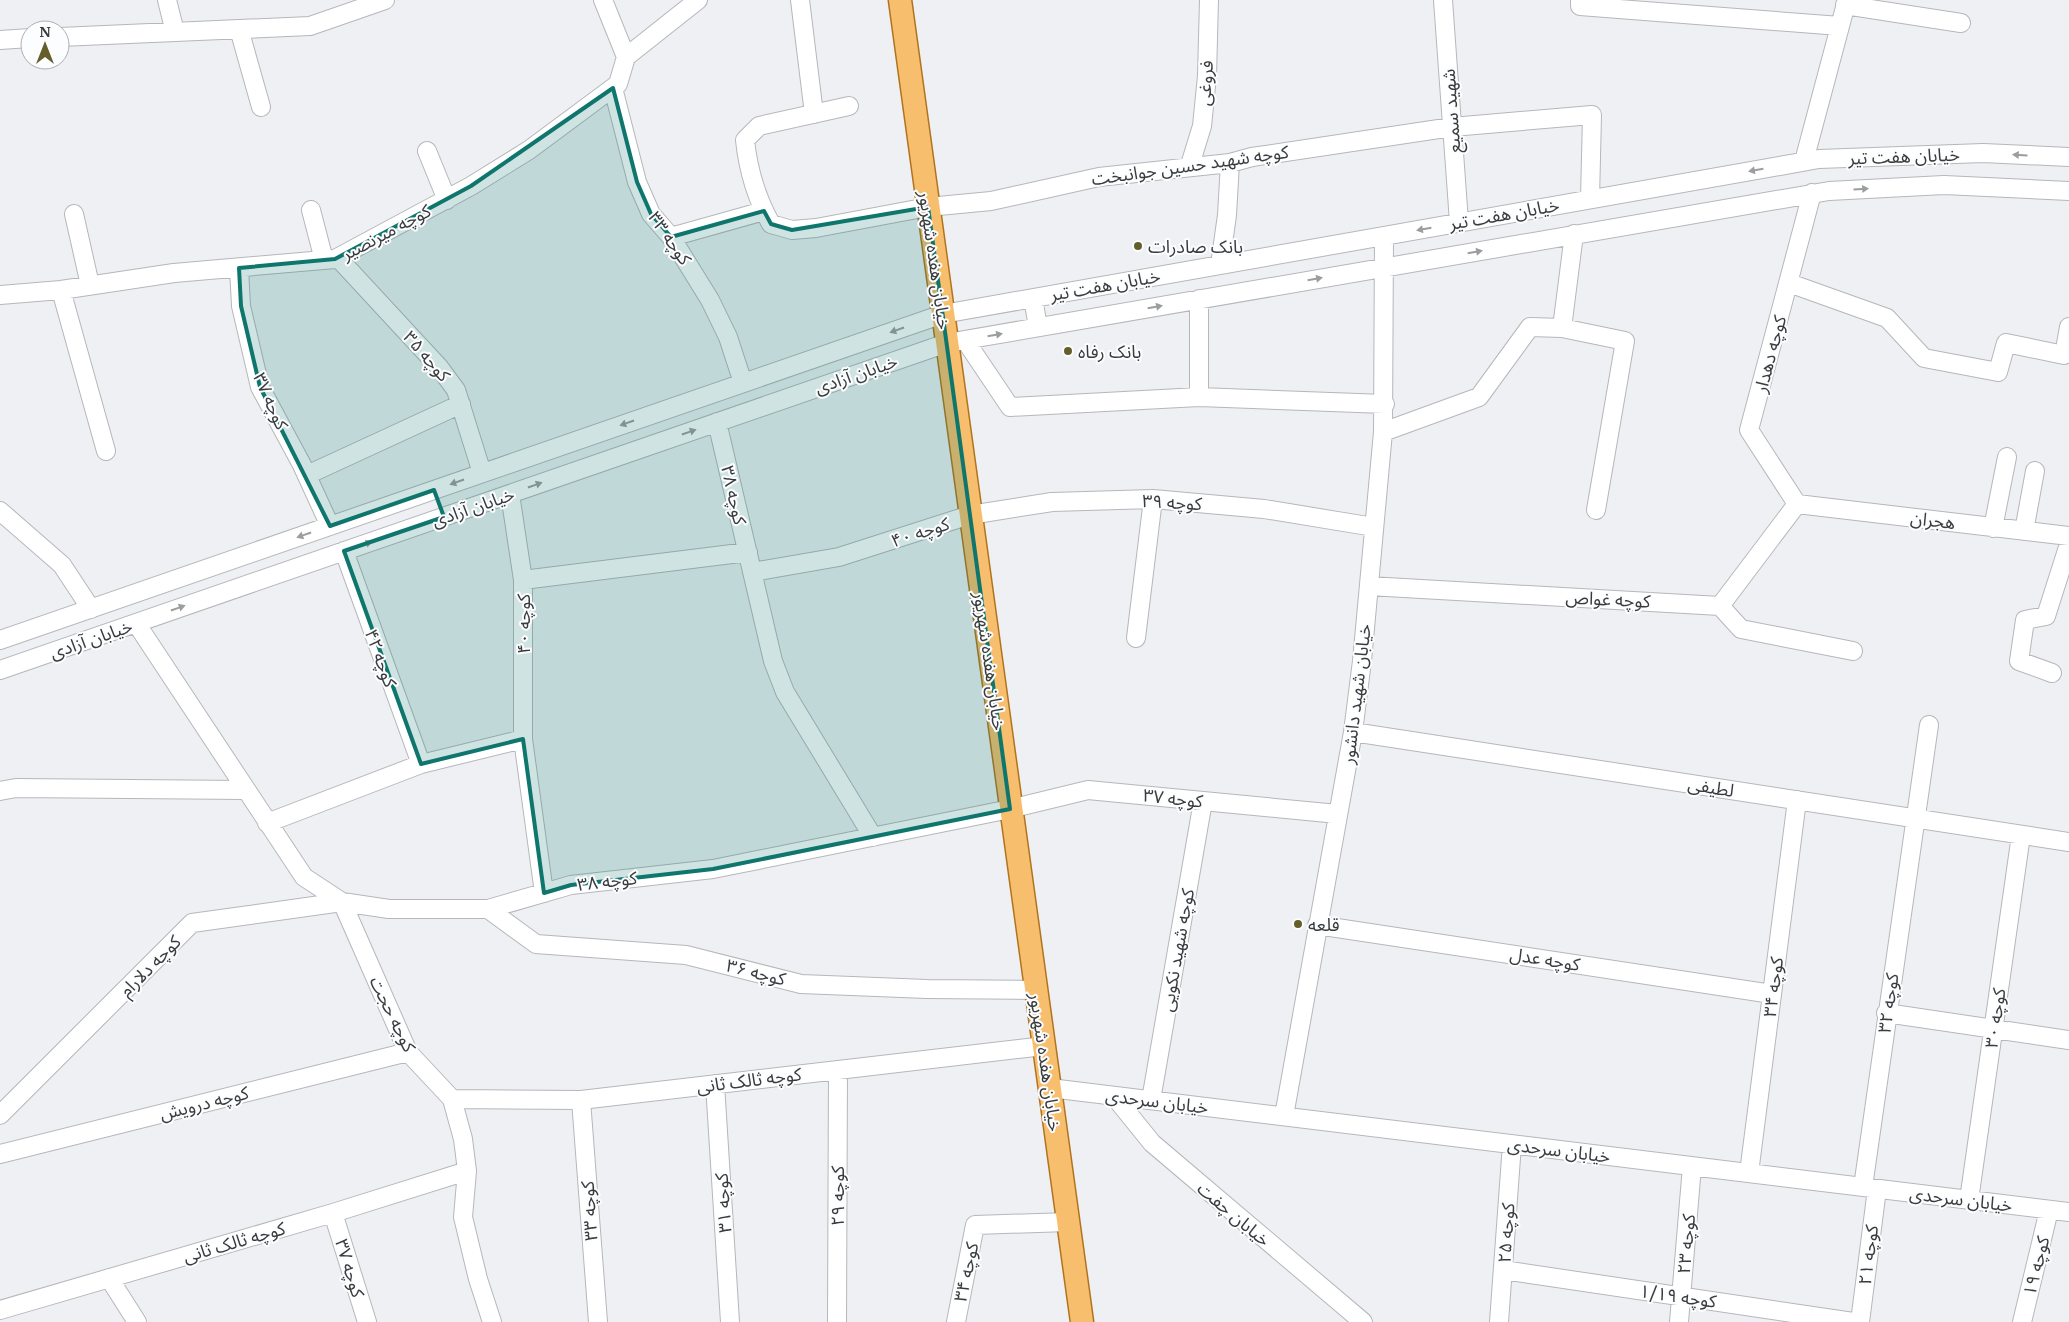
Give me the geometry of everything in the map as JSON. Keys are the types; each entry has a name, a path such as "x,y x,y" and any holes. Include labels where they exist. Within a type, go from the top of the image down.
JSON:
{"main road":[{"name":"خیابان هفده شهریور","path":"900,0 943,314 956,341 970,516 1082,1322"}],"street":[{"path":"167,0 175,32"},
{"path":"70,37 310,26 385,0"},
{"path":"602,0 626,57 698,0"},
{"path":"800,0 814,114"},
{"name":"فروغی","path":"1190,165 1203,116 1207,76 1209,0"},
{"name":"شهید سمیع","path":"1443,0 1460,222"},
{"path":"1580,0 1580,6 1840,26"},
{"path":"1804,161 1846,3 1961,23"},
{"path":"239,29 261,108"},
{"path":"0,40 20,39"},
{"name":"کوچه میرنصیر","path":"0,295 61,290 174,272 332,259 447,200 529,150 618,84 626,57"},
{"name":"کوچه ۳۳","path":"613,88 637,182 651,214 671,237 710,300 728,337 743,383"},
{"path":"671,237 764,211 748,161 745,140 759,126 849,106"},
{"name":"کوچه شهید حسین جوانبخت","path":"764,211 771,224 792,230 866,220 928,207 991,201 1099,177 1190,165 1230,163 1252,157 1452,127 1592,115 1590,199"},
{"path":"427,151 447,200"},
{"name":"خیابان هفت تیر","path":"943,314 1804,161 1983,153 2069,157"},
{"path":"1220,265 1227,215 1230,163"},
{"name":"خیابان هفت تیر","path":"956,341 1812,193 1944,185 2069,192"},
{"name":"کوچه دهدار","path":"1797,504 1749,430 1812,193"},
{"path":"311,210 332,259"},
{"path":"74,214 90,286"},
{"path":"1562,328 1574,234"},
{"name":"خیابان شهید دانشور","path":"1284,1116 1353,732 1369,586 1385,404 1384,236"},
{"name":"کوچه ۳۵","path":"332,259 439,366 456,390 482,474"},
{"name":"کوچه ۳۷","path":"239,268 241,306 260,387 306,475 330,526"},
{"path":"1789,283 1887,318 1924,358 1998,372 2006,343 2064,354 2069,327"},
{"path":"61,290 106,450"},
{"path":"1033,298 1038,327"},
{"path":"1199,299 1199,396"},
{"name":"خیابان آزادی","path":"0,640 943,314"},
{"path":"1383,432 1479,397 1530,327 1562,328 1625,341 1596,510"},
{"path":"956,341 1010,407 1199,396 1385,404"},
{"name":"خیابان آزادی","path":"0,670 956,341"},
{"path":"862,342 872,369"},
{"path":"306,475 461,404"},
{"name":"کوچه ۳۸","path":"717,422 773,662 785,692 873,837"},
{"path":"1993,528 2007,457"},
{"path":"2024,531 2035,470"},
{"path":"434,490 444,517"},
{"path":"510,494 523,580"},
{"path":"1136,638 1153,499"},
{"name":"کوچه ۳۹","path":"970,516 1052,502 1153,499 1264,509 1374,527"},
{"path":"1797,504 1720,606 1742,629 1853,652"},
{"name":"هجران","path":"1797,504 2069,536"},
{"path":"2,516 62,565 92,608 103,616 105,622 104,634"},
{"name":"کوچه ۴۰","path":"752,572 839,558 970,516"},
{"path":"2052,673 2019,662 2025,620 2046,616 2069,544"},
{"name":"کوچه ۴۲","path":"344,551 420,764"},
{"name":"کوچه ۴۰","path":"544,893 523,739 523,580 748,552"},
{"name":"کوچه غواص","path":"1369,586 1720,606"},
{"path":"142,591 138,604 144,615 144,620 245,790 304,877 342,902"},
{"name":"کوچه ۳۲","path":"1870,1188 1886,1013 1929,726"},
{"name":"لطیفی","path":"1353,732 2069,842"},
{"path":"267,823 420,764 523,739"},
{"path":"0,797 8,790 245,790"},
{"name":"کوچه ۳۷","path":"1010,809 1088,790 1338,814"},
{"name":"کوچه ۳۴","path":"1749,1173 1797,800"},
{"name":"کوچه شهید نکویی","path":"1152,1100 1203,801"},
{"name":"کوچه ۳۸","path":"342,902 389,909 488,909 571,885 713,869 1010,809"},
{"name":"کوچه ۳۰","path":"1968,1200 2022,835"},
{"name":"کوچه حجت","path":"342,902 408,1052 452,1099 463,1139 467,1171 464,1217 478,1279 492,1322"},
{"name":"کوچه دلارام","path":"0,1115 192,924 342,902"},
{"name":"کوچه ۳۶","path":"488,909 536,944 686,955 801,984 927,989 1036,990"},
{"name":"کوچه عدل","path":"1318,925 1772,994"},
{"path":"1886,1013 2069,1040"},
{"name":"کوچه ثالک ثانی","path":"452,1099 581,1100 1044,1046"},
{"name":"کوچه درویش","path":"0,1154 408,1052"},
{"name":"کوچه ۲۹","path":"837,1322 838,1070"},
{"name":"کوچه ۳۱","path":"715,1084 730,1322"},
{"name":"خیابان سرحدی","path":"1050,1088 2069,1212"},
{"name":"خیابان چفت","path":"1114,1096 1152,1143 1363,1322"},
{"name":"کوچه ۳۳","path":"581,1100 598,1322"},
{"name":"کوچه ۲۵","path":"1499,1322 1512,1144"},
{"name":"کوچه ۲۳","path":"1679,1322 1692,1166"},
{"name":"کوچه ثالک ثانی","path":"0,1310 333,1213 467,1171"},
{"name":"کوچه ۲۱","path":"1860,1322 1870,1188"},
{"name":"کوچه ۱۹","path":"2022,1322 2049,1210"},
{"name":"کوچه ۳۷","path":"333,1213 367,1322"},
{"name":"کوچه ۳۴","path":"956,1322 975,1225 1068,1222"},
{"name":"کوچه ۱/۱۹","path":"1503,1270 1854,1322"},
{"path":"109,1278 137,1322"}],"highlighted area":[{"path":"613,88 637,182 651,214 671,237 764,211 771,224 792,230 928,207 1010,809 713,869 571,885 544,893 523,739 421,764 344,551 444,517 434,490 330,526 260,387 241,306 239,268 335,259 471,186"}],"place":[{"name":"بانک صادرات","path":"1138,246"},
{"name":"بانک رفاه","path":"1068,351"},
{"name":"قلعه","path":"1298,924"}]}
